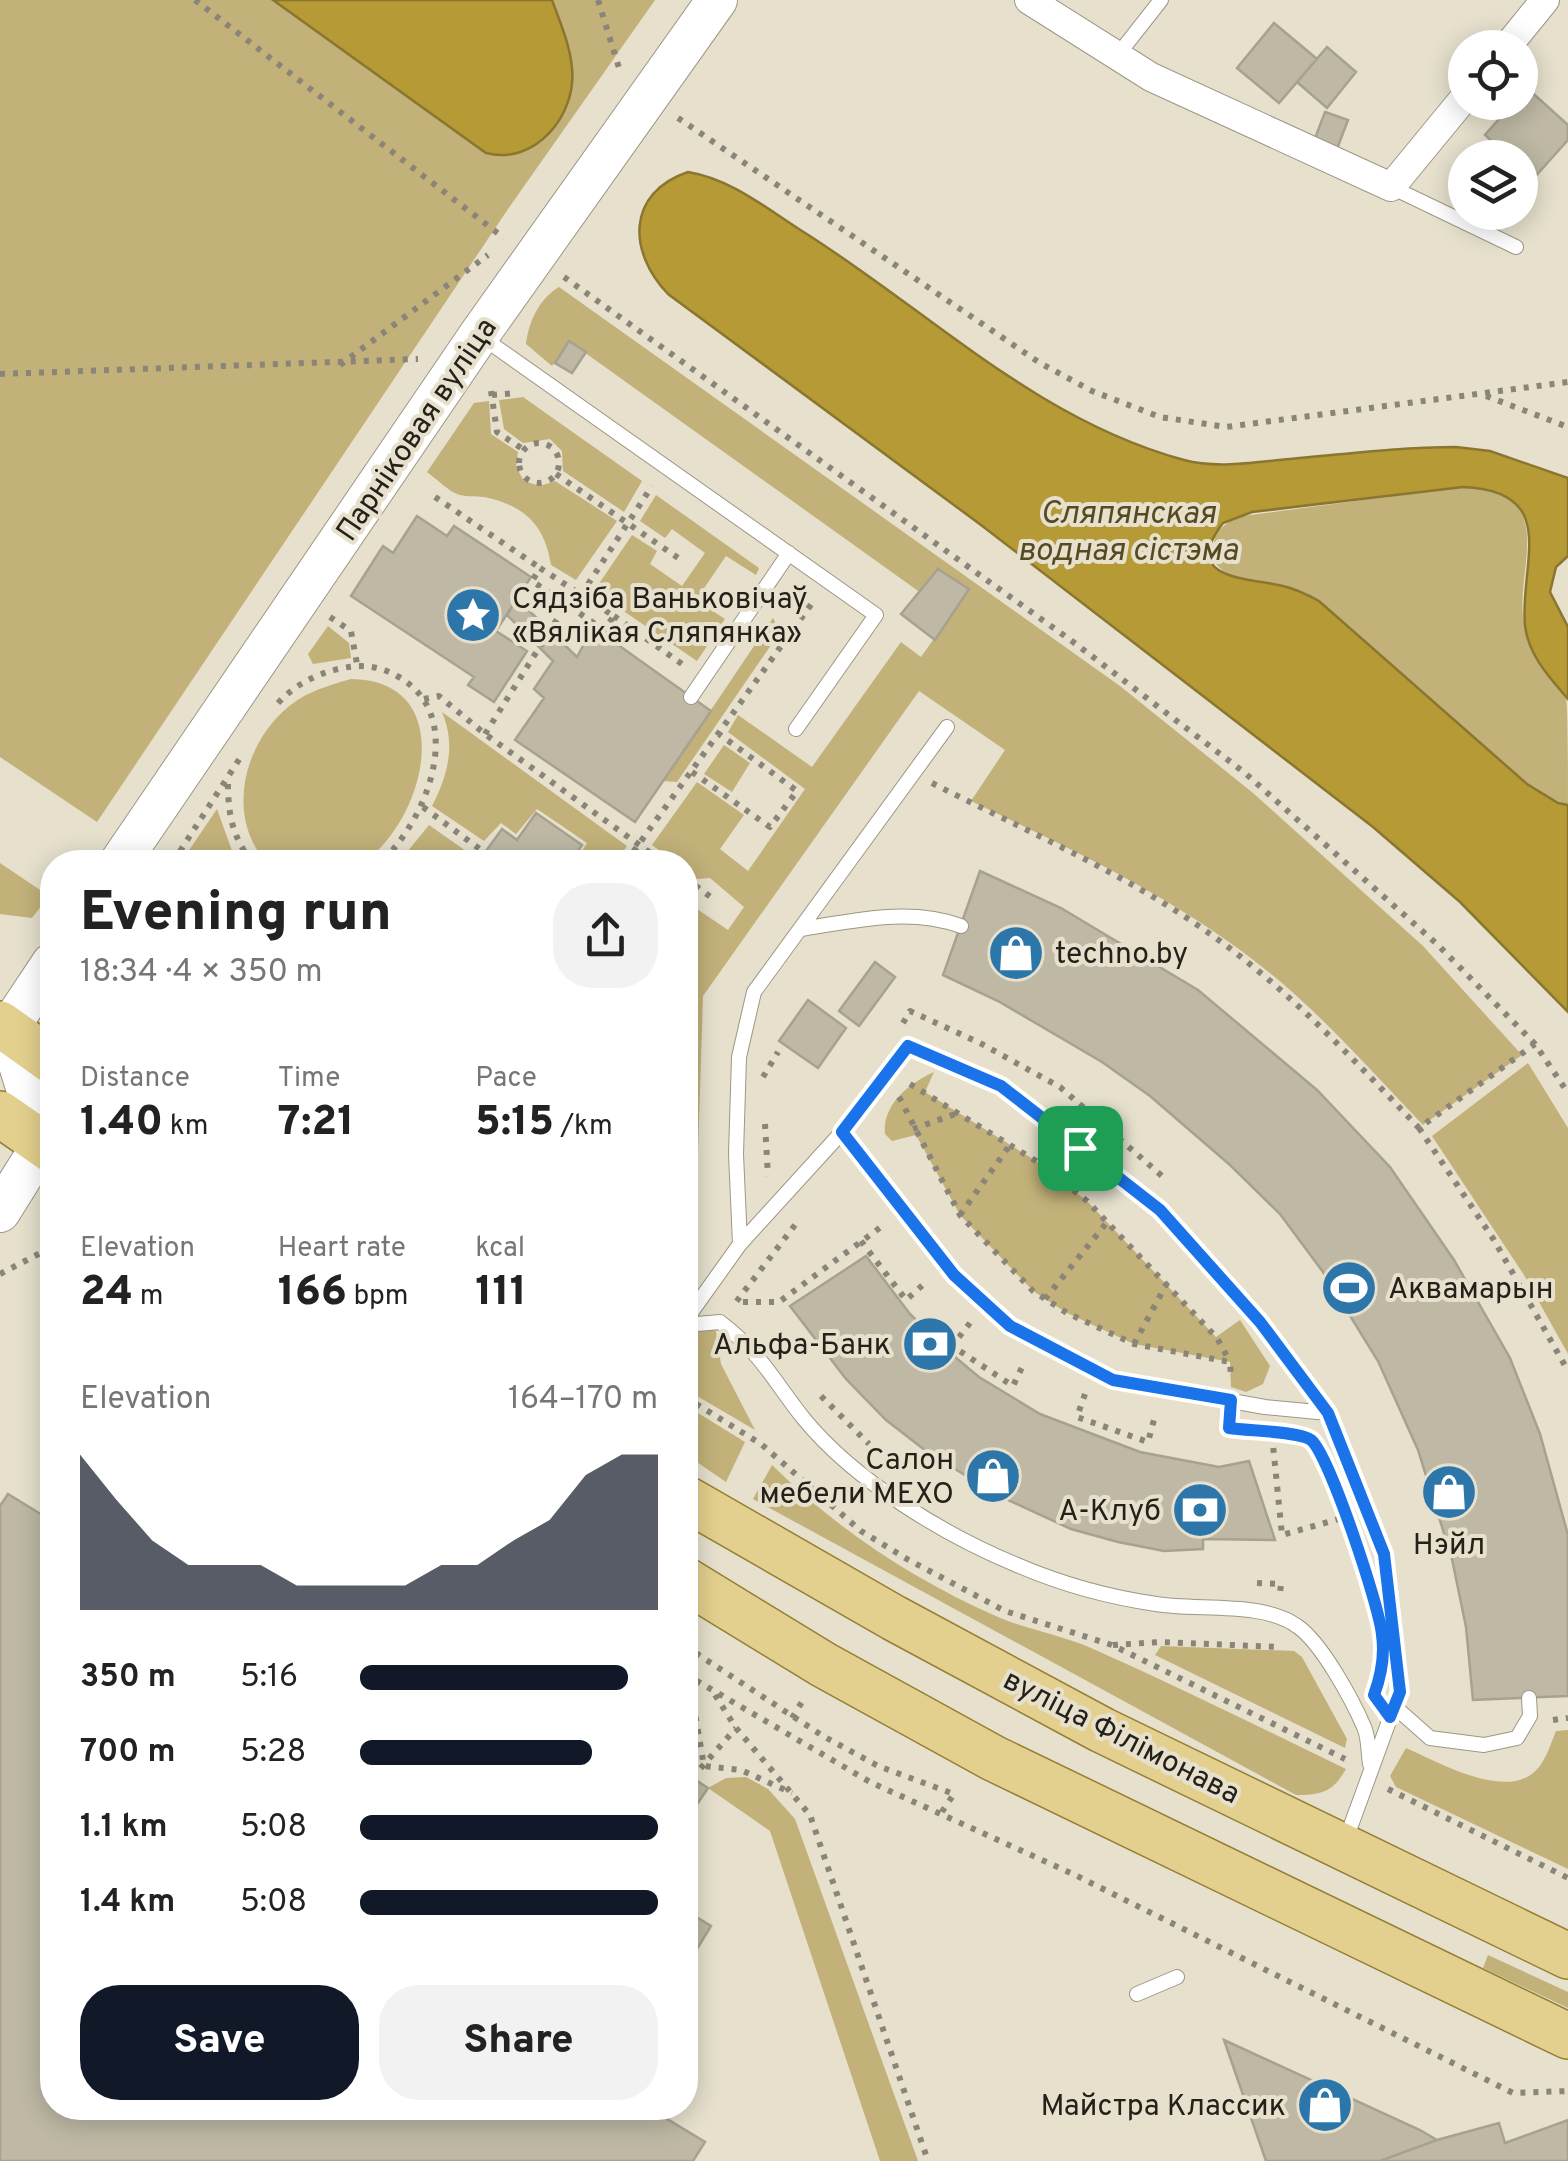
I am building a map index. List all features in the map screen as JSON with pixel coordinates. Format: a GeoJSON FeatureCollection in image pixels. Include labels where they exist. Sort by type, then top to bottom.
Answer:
{"type":"FeatureCollection","features":[{"type":"Feature","properties":{"kind":"main road"},"geometry":{"type":"LineString","coordinates":[[4,1027],[40,1052]]}},
{"type":"Feature","properties":{"kind":"main road"},"geometry":{"type":"LineString","coordinates":[[0,1114],[40,1142]]}},
{"type":"Feature","properties":{"kind":"main road","name":"вуліца Філімонава"},"geometry":{"type":"LineString","coordinates":[[698,1506],[842,1590],[1102,1730],[1568,1956]]}},
{"type":"Feature","properties":{"kind":"main road"},"geometry":{"type":"LineString","coordinates":[[698,1588],[824,1666],[977,1750],[1568,2036]]}},
{"type":"Feature","properties":{"kind":"street","name":"Парніковая вуліца"},"geometry":{"type":"LineString","coordinates":[[128,850],[479,335],[717,0]]}},
{"type":"Feature","properties":{"kind":"street"},"geometry":{"type":"LineString","coordinates":[[1029,0],[1151,78],[1391,187],[1448,118]]}},
{"type":"Feature","properties":{"kind":"street"},"geometry":{"type":"LineString","coordinates":[[1521,30],[1545,0]]}},
{"type":"Feature","properties":{"kind":"street"},"geometry":{"type":"LineString","coordinates":[[40,979],[4,1027],[40,1125]]}},
{"type":"Feature","properties":{"kind":"street"},"geometry":{"type":"LineString","coordinates":[[0,1212],[40,1158]]}},
{"type":"Feature","properties":{"kind":"lane"},"geometry":{"type":"LineString","coordinates":[[1116,56],[1161,0]]}},
{"type":"Feature","properties":{"kind":"lane"},"geometry":{"type":"LineString","coordinates":[[1391,187],[1516,247]]}},
{"type":"Feature","properties":{"kind":"lane"},"geometry":{"type":"LineString","coordinates":[[479,335],[876,615],[796,729]]}},
{"type":"Feature","properties":{"kind":"lane"},"geometry":{"type":"LineString","coordinates":[[691,697],[790,553]]}},
{"type":"Feature","properties":{"kind":"lane"},"geometry":{"type":"LineString","coordinates":[[740,1244],[736,1154],[739,1057],[754,992],[947,727]]}},
{"type":"Feature","properties":{"kind":"lane"},"geometry":{"type":"LineString","coordinates":[[801,929],[906,915],[938,918],[961,926]]}},
{"type":"Feature","properties":{"kind":"lane"},"geometry":{"type":"LineString","coordinates":[[698,1304],[740,1244],[842,1132],[908,1046],[1001,1086],[1160,1210],[1260,1322],[1328,1413],[1384,1554],[1400,1692],[1344,1846]]}},
{"type":"Feature","properties":{"kind":"lane"},"geometry":{"type":"LineString","coordinates":[[842,1132],[954,1275],[1010,1326],[1113,1380],[1328,1413]]}},
{"type":"Feature","properties":{"kind":"lane"},"geometry":{"type":"LineString","coordinates":[[698,1323],[720,1322],[752,1346],[806,1422],[853,1465],[937,1526],[1061,1582],[1110,1596],[1160,1605],[1279,1614],[1302,1628],[1334,1672],[1366,1730],[1370,1775]]}},
{"type":"Feature","properties":{"kind":"lane"},"geometry":{"type":"LineString","coordinates":[[1395,1707],[1430,1738],[1484,1745],[1518,1738],[1530,1716],[1529,1698]]}},
{"type":"Feature","properties":{"kind":"lane"},"geometry":{"type":"LineString","coordinates":[[1137,1994],[1177,1977]]}},
{"type":"Feature","properties":{"kind":"path"},"geometry":{"type":"LineString","coordinates":[[195,0],[507,241],[340,364]]}},
{"type":"Feature","properties":{"kind":"path"},"geometry":{"type":"LineString","coordinates":[[598,0],[643,101],[1040,363],[1092,391],[1160,418],[1226,428],[1568,382]]}},
{"type":"Feature","properties":{"kind":"path"},"geometry":{"type":"LineString","coordinates":[[561,275],[1076,644],[1245,773],[1438,945],[1535,1044],[1568,1093]]}},
{"type":"Feature","properties":{"kind":"path"},"geometry":{"type":"LineString","coordinates":[[0,374],[427,358]]}},
{"type":"Feature","properties":{"kind":"path"},"geometry":{"type":"LineString","coordinates":[[490,382],[498,432],[524,450]]}},
{"type":"Feature","properties":{"kind":"path"},"geometry":{"type":"LineString","coordinates":[[1485,395],[1568,426]]}},
{"type":"Feature","properties":{"kind":"path"},"geometry":{"type":"LineString","coordinates":[[536,443],[554,449],[559,461],[556,474],[538,482],[527,478],[520,462],[524,450],[536,443]]}},
{"type":"Feature","properties":{"kind":"path"},"geometry":{"type":"LineString","coordinates":[[582,595],[664,468]]}},
{"type":"Feature","properties":{"kind":"path"},"geometry":{"type":"LineString","coordinates":[[556,474],[684,562]]}},
{"type":"Feature","properties":{"kind":"path"},"geometry":{"type":"LineString","coordinates":[[436,497],[682,664]]}},
{"type":"Feature","properties":{"kind":"path"},"geometry":{"type":"LineString","coordinates":[[540,568],[532,581],[604,630],[614,616]]}},
{"type":"Feature","properties":{"kind":"path"},"geometry":{"type":"LineString","coordinates":[[636,850],[828,581]]}},
{"type":"Feature","properties":{"kind":"path"},"geometry":{"type":"LineString","coordinates":[[484,734],[566,604]]}},
{"type":"Feature","properties":{"kind":"path"},"geometry":{"type":"LineString","coordinates":[[322,612],[351,631],[357,664]]}},
{"type":"Feature","properties":{"kind":"path"},"geometry":{"type":"LineString","coordinates":[[268,712],[304,681],[357,664],[386,670],[409,682],[424,699],[433,728],[435,761],[422,807],[406,836],[393,850]]}},
{"type":"Feature","properties":{"kind":"path"},"geometry":{"type":"LineString","coordinates":[[424,699],[439,696],[484,734],[647,850]]}},
{"type":"Feature","properties":{"kind":"path"},"geometry":{"type":"LineString","coordinates":[[692,772],[770,828],[797,791],[719,734]]}},
{"type":"Feature","properties":{"kind":"path"},"geometry":{"type":"LineString","coordinates":[[181,850],[245,750]]}},
{"type":"Feature","properties":{"kind":"path"},"geometry":{"type":"LineString","coordinates":[[913,774],[1142,892],[1211,934],[1319,1023],[1419,1128],[1494,1240],[1568,1371]]}},
{"type":"Feature","properties":{"kind":"path"},"geometry":{"type":"LineString","coordinates":[[228,782],[228,813],[242,850]]}},
{"type":"Feature","properties":{"kind":"path"},"geometry":{"type":"LineString","coordinates":[[422,807],[481,850]]}},
{"type":"Feature","properties":{"kind":"path"},"geometry":{"type":"LineString","coordinates":[[698,888],[712,898]]}},
{"type":"Feature","properties":{"kind":"path"},"geometry":{"type":"LineString","coordinates":[[902,1026],[910,1011],[980,1043],[1060,1087],[1164,1177]]}},
{"type":"Feature","properties":{"kind":"path"},"geometry":{"type":"LineString","coordinates":[[1419,1128],[1535,1044]]}},
{"type":"Feature","properties":{"kind":"path"},"geometry":{"type":"LineString","coordinates":[[764,1094],[763,1077],[778,1052]]}},
{"type":"Feature","properties":{"kind":"path"},"geometry":{"type":"LineString","coordinates":[[1230,1362],[1134,1344],[1045,1299],[996,1255],[960,1215],[898,1098],[909,1083],[1036,1161],[1108,1221],[1217,1338],[1230,1362],[1229,1428],[1284,1434]]}},
{"type":"Feature","properties":{"kind":"path"},"geometry":{"type":"LineString","coordinates":[[764,1112],[768,1181],[777,1180]]}},
{"type":"Feature","properties":{"kind":"path"},"geometry":{"type":"LineString","coordinates":[[913,1129],[958,1113]]}},
{"type":"Feature","properties":{"kind":"path"},"geometry":{"type":"LineString","coordinates":[[960,1215],[1010,1145]]}},
{"type":"Feature","properties":{"kind":"path"},"geometry":{"type":"LineString","coordinates":[[876,1211],[894,1237]]}},
{"type":"Feature","properties":{"kind":"path"},"geometry":{"type":"LineString","coordinates":[[802,1216],[736,1302],[779,1302],[885,1224]]}},
{"type":"Feature","properties":{"kind":"path"},"geometry":{"type":"LineString","coordinates":[[1045,1299],[1108,1221]]}},
{"type":"Feature","properties":{"kind":"path"},"geometry":{"type":"LineString","coordinates":[[861,1241],[906,1300],[924,1279],[936,1292]]}},
{"type":"Feature","properties":{"kind":"path"},"geometry":{"type":"LineString","coordinates":[[0,1274],[40,1253]]}},
{"type":"Feature","properties":{"kind":"path"},"geometry":{"type":"LineString","coordinates":[[1134,1344],[1167,1283]]}},
{"type":"Feature","properties":{"kind":"path"},"geometry":{"type":"LineString","coordinates":[[958,1313],[982,1333]]}},
{"type":"Feature","properties":{"kind":"path"},"geometry":{"type":"LineString","coordinates":[[970,1323],[952,1346],[1013,1386],[1021,1361],[1041,1373]]}},
{"type":"Feature","properties":{"kind":"path"},"geometry":{"type":"LineString","coordinates":[[1072,1388],[1097,1399]]}},
{"type":"Feature","properties":{"kind":"path"},"geometry":{"type":"LineString","coordinates":[[816,1390],[878,1454]]}},
{"type":"Feature","properties":{"kind":"path"},"geometry":{"type":"LineString","coordinates":[[1085,1394],[1077,1417],[1148,1442],[1152,1415],[1174,1419]]}},
{"type":"Feature","properties":{"kind":"path"},"geometry":{"type":"LineString","coordinates":[[698,1405],[761,1444],[833,1509],[892,1550],[1005,1611],[1112,1645],[1348,1761],[1397,1796],[1568,1878]]}},
{"type":"Feature","properties":{"kind":"path"},"geometry":{"type":"LineString","coordinates":[[1272,1435],[1282,1535],[1347,1517]]}},
{"type":"Feature","properties":{"kind":"path"},"geometry":{"type":"LineString","coordinates":[[1340,1502],[1352,1534]]}},
{"type":"Feature","properties":{"kind":"path"},"geometry":{"type":"LineString","coordinates":[[1243,1582],[1281,1584],[1279,1614]]}},
{"type":"Feature","properties":{"kind":"path"},"geometry":{"type":"LineString","coordinates":[[1112,1645],[1160,1642],[1298,1648]]}},
{"type":"Feature","properties":{"kind":"path"},"geometry":{"type":"LineString","coordinates":[[698,1655],[836,1744],[878,1766],[954,1794],[941,1813]]}},
{"type":"Feature","properties":{"kind":"path"},"geometry":{"type":"LineString","coordinates":[[698,1682],[870,1782],[941,1813],[1513,2094],[1568,2091]]}},
{"type":"Feature","properties":{"kind":"path"},"geometry":{"type":"LineString","coordinates":[[712,1691],[736,1728],[810,1815],[928,2161]]}},
{"type":"Feature","properties":{"kind":"path"},"geometry":{"type":"LineString","coordinates":[[698,1772],[736,1728]]}},
{"type":"Feature","properties":{"kind":"path"},"geometry":{"type":"LineString","coordinates":[[698,1734],[704,1766]]}},
{"type":"Feature","properties":{"kind":"path"},"geometry":{"type":"LineString","coordinates":[[1348,1761],[1352,1751]]}},
{"type":"Feature","properties":{"kind":"path"},"geometry":{"type":"LineString","coordinates":[[704,1766],[741,1770],[794,1794]]}},
{"type":"Feature","properties":{"kind":"shaded area"},"geometry":{"type":"Polygon","coordinates":[[[0,0],[655,0],[508,209],[97,822],[0,757],[0,0]]]}},
{"type":"Feature","properties":{"kind":"shaded area"},"geometry":{"type":"Polygon","coordinates":[[[559,287],[1120,686],[1253,793],[1423,946],[1522,1055],[1423,1125],[1319,1017],[1282,983],[1210,929],[1133,882],[971,801],[1005,750],[919,691],[703,996],[698,1153],[698,910],[728,930],[744,907],[710,878],[698,879],[698,850],[659,850],[652,845],[697,782],[744,815],[720,849],[748,871],[805,789],[728,732],[738,715],[812,767],[901,642],[921,657],[969,589],[938,569],[921,593],[570,342],[552,366],[526,344],[536,311],[559,287]]]}},
{"type":"Feature","properties":{"kind":"shaded area"},"geometry":{"type":"Polygon","coordinates":[[[523,397],[642,481],[624,512],[563,471],[562,451],[550,439],[523,443],[504,429],[499,400],[523,397]]]}},
{"type":"Feature","properties":{"kind":"shaded area"},"geometry":{"type":"Polygon","coordinates":[[[489,401],[491,434],[518,452],[516,467],[524,481],[540,486],[555,481],[617,521],[576,580],[551,565],[538,528],[521,511],[484,497],[456,493],[427,472],[474,403],[489,401]]]}},
{"type":"Feature","properties":{"kind":"shaded area"},"geometry":{"type":"Polygon","coordinates":[[[1463,487],[1495,492],[1515,504],[1524,521],[1527,541],[1522,609],[1534,649],[1566,697],[1568,805],[1527,784],[1319,601],[1286,586],[1231,579],[1213,561],[1215,533],[1235,517],[1463,487]]]}},
{"type":"Feature","properties":{"kind":"shaded area"},"geometry":{"type":"Polygon","coordinates":[[[656,495],[759,568],[756,575],[726,556],[696,600],[725,619],[697,661],[594,591],[632,535],[657,551],[650,564],[682,586],[705,553],[672,529],[665,538],[640,521],[656,495]]]}},
{"type":"Feature","properties":{"kind":"shaded area"},"geometry":{"type":"Polygon","coordinates":[[[773,618],[780,632],[677,782],[663,781],[773,618]]]}},
{"type":"Feature","properties":{"kind":"shaded area"},"geometry":{"type":"Polygon","coordinates":[[[328,626],[349,643],[351,658],[313,664],[308,654],[328,626]]]}},
{"type":"Feature","properties":{"kind":"shaded area"},"geometry":{"type":"Polygon","coordinates":[[[351,679],[385,685],[407,702],[419,726],[422,754],[416,785],[404,815],[377,850],[258,850],[245,819],[244,795],[247,771],[256,748],[286,709],[328,686],[351,679]]]}},
{"type":"Feature","properties":{"kind":"shaded area"},"geometry":{"type":"Polygon","coordinates":[[[442,712],[627,846],[624,850],[583,850],[587,843],[537,809],[516,834],[501,823],[484,841],[432,806],[448,760],[442,712]]]}},
{"type":"Feature","properties":{"kind":"shaded area"},"geometry":{"type":"Polygon","coordinates":[[[724,745],[750,763],[732,792],[704,774],[724,745]]]}},
{"type":"Feature","properties":{"kind":"shaded area"},"geometry":{"type":"Polygon","coordinates":[[[217,809],[232,850],[189,850],[217,809]]]}},
{"type":"Feature","properties":{"kind":"shaded area"},"geometry":{"type":"Polygon","coordinates":[[[429,825],[465,850],[409,850],[429,825]]]}},
{"type":"Feature","properties":{"kind":"shaded area"},"geometry":{"type":"Polygon","coordinates":[[[0,863],[40,890],[40,908],[32,918],[0,914],[0,863]]]}},
{"type":"Feature","properties":{"kind":"shaded area"},"geometry":{"type":"Polygon","coordinates":[[[1528,1063],[1568,1128],[1568,1354],[1524,1275],[1432,1136],[1528,1063]]]}},
{"type":"Feature","properties":{"kind":"shaded area"},"geometry":{"type":"Polygon","coordinates":[[[934,1072],[925,1092],[1036,1161],[1087,1201],[1216,1337],[1240,1320],[1270,1366],[1263,1384],[1246,1392],[1231,1387],[1230,1362],[1134,1344],[1067,1313],[1033,1291],[960,1215],[916,1135],[892,1141],[885,1134],[888,1113],[899,1096],[934,1072]]]}},
{"type":"Feature","properties":{"kind":"shaded area"},"geometry":{"type":"Polygon","coordinates":[[[715,1326],[721,1364],[755,1430],[698,1397],[699,1330],[715,1326]]]}},
{"type":"Feature","properties":{"kind":"shaded area"},"geometry":{"type":"Polygon","coordinates":[[[698,1413],[745,1442],[726,1482],[698,1463],[698,1413]]]}},
{"type":"Feature","properties":{"kind":"shaded area"},"geometry":{"type":"Polygon","coordinates":[[[772,1465],[823,1511],[878,1552],[966,1602],[1009,1622],[1091,1648],[1346,1769],[1326,1791],[1296,1795],[753,1499],[772,1465]]]}},
{"type":"Feature","properties":{"kind":"shaded area"},"geometry":{"type":"Polygon","coordinates":[[[1161,1646],[1294,1651],[1302,1657],[1347,1739],[1345,1748],[1155,1655],[1161,1646]]]}},
{"type":"Feature","properties":{"kind":"shaded area"},"geometry":{"type":"Polygon","coordinates":[[[1568,1730],[1568,1869],[1396,1787],[1390,1776],[1406,1748],[1474,1777],[1511,1782],[1539,1767],[1556,1731],[1568,1730]]]}},
{"type":"Feature","properties":{"kind":"shaded area"},"geometry":{"type":"Polygon","coordinates":[[[746,1777],[768,1789],[795,1819],[918,2161],[880,2161],[770,1831],[708,1788],[726,1778],[746,1777]]]}},
{"type":"Feature","properties":{"kind":"shaded area"},"geometry":{"type":"Polygon","coordinates":[[[1488,1955],[1568,1992],[1568,2008],[1483,1968],[1488,1955]]]}},
{"type":"Feature","properties":{"kind":"water"},"geometry":{"type":"Polygon","coordinates":[[[273,0],[552,0],[571,59],[572,86],[567,103],[560,119],[536,144],[504,155],[486,153],[273,0]]]}},
{"type":"Feature","properties":{"kind":"water","name":"Сляпянская водная сістэма"},"geometry":{"type":"Polygon","coordinates":[[[688,172],[719,181],[748,196],[1031,391],[1130,442],[1184,460],[1223,464],[1456,447],[1490,451],[1568,478],[1568,556],[1556,567],[1550,592],[1568,627],[1568,699],[1541,665],[1527,636],[1529,535],[1525,517],[1514,502],[1494,492],[1463,487],[1252,512],[1223,523],[1211,542],[1209,556],[1224,573],[1288,587],[1319,601],[1527,784],[1568,805],[1568,1012],[1460,902],[1373,827],[981,525],[668,294],[646,260],[640,225],[653,194],[688,172]]]}},
{"type":"Feature","properties":{"kind":"building"},"geometry":{"type":"Polygon","coordinates":[[[1274,23],[1317,59],[1279,103],[1237,68],[1274,23]]]}},
{"type":"Feature","properties":{"kind":"building"},"geometry":{"type":"Polygon","coordinates":[[[1327,47],[1356,72],[1327,108],[1297,82],[1327,47]]]}},
{"type":"Feature","properties":{"kind":"building"},"geometry":{"type":"Polygon","coordinates":[[[1538,98],[1568,125],[1568,140],[1538,173],[1538,140],[1490,140],[1485,135],[1498,120],[1538,120],[1538,98]]]}},
{"type":"Feature","properties":{"kind":"building"},"geometry":{"type":"Polygon","coordinates":[[[1325,112],[1348,120],[1337,149],[1314,141],[1325,112]]]}},
{"type":"Feature","properties":{"kind":"building"},"geometry":{"type":"Polygon","coordinates":[[[569,341],[586,352],[572,373],[555,363],[569,341]]]}},
{"type":"Feature","properties":{"kind":"building"},"geometry":{"type":"Polygon","coordinates":[[[417,516],[447,536],[454,526],[531,577],[496,631],[527,651],[494,702],[468,685],[474,677],[351,596],[383,546],[393,553],[417,516]]]}},
{"type":"Feature","properties":{"kind":"building"},"geometry":{"type":"Polygon","coordinates":[[[938,569],[969,589],[935,640],[901,614],[938,569]]]}},
{"type":"Feature","properties":{"kind":"building"},"geometry":{"type":"Polygon","coordinates":[[[517,599],[577,657],[593,627],[711,711],[635,822],[515,740],[544,698],[534,689],[553,661],[507,615],[517,599]]]}},
{"type":"Feature","properties":{"kind":"building"},"geometry":{"type":"Polygon","coordinates":[[[536,813],[582,845],[578,850],[487,850],[502,829],[517,840],[536,813]]]}},
{"type":"Feature","properties":{"kind":"building"},"geometry":{"type":"Polygon","coordinates":[[[980,871],[1061,908],[1198,990],[1317,1090],[1390,1167],[1454,1260],[1510,1358],[1540,1434],[1568,1535],[1568,1696],[1473,1700],[1466,1627],[1452,1559],[1418,1450],[1378,1361],[1323,1272],[1280,1214],[1150,1096],[1102,1062],[998,1001],[943,975],[980,871]]]}},
{"type":"Feature","properties":{"kind":"building"},"geometry":{"type":"Polygon","coordinates":[[[875,962],[895,977],[859,1026],[839,1011],[875,962]]]}},
{"type":"Feature","properties":{"kind":"building"},"geometry":{"type":"Polygon","coordinates":[[[808,1000],[846,1028],[818,1068],[779,1041],[808,1000]]]}},
{"type":"Feature","properties":{"kind":"building"},"geometry":{"type":"Polygon","coordinates":[[[866,1256],[910,1314],[943,1347],[979,1377],[1040,1414],[1140,1452],[1219,1467],[1249,1461],[1275,1540],[1203,1539],[1203,1549],[1164,1551],[1118,1542],[1071,1529],[997,1495],[926,1451],[886,1420],[846,1379],[790,1306],[866,1256]]]}},
{"type":"Feature","properties":{"kind":"building"},"geometry":{"type":"Polygon","coordinates":[[[8,1494],[40,1514],[40,2120],[669,2120],[705,2142],[693,2161],[0,2161],[0,1506],[8,1494]]]}},
{"type":"Feature","properties":{"kind":"building"},"geometry":{"type":"Polygon","coordinates":[[[698,1781],[708,1788],[698,1803],[698,1781]]]}},
{"type":"Feature","properties":{"kind":"building"},"geometry":{"type":"Polygon","coordinates":[[[698,1918],[711,1926],[698,1948],[698,1918]]]}},
{"type":"Feature","properties":{"kind":"building"},"geometry":{"type":"Polygon","coordinates":[[[1224,2040],[1437,2140],[1380,2161],[1266,2161],[1224,2040]]]}},
{"type":"Feature","properties":{"kind":"building"},"geometry":{"type":"Polygon","coordinates":[[[1568,2120],[1568,2161],[1380,2161],[1499,2123],[1505,2143],[1568,2120]]]}},
{"type":"Feature","properties":{"kind":"place","name":"Сядзіба Ваньковічаў «Вялікая Сляпянка»"},"geometry":{"type":"Point","coordinates":[473,615]}},
{"type":"Feature","properties":{"kind":"place","name":"techno.by"},"geometry":{"type":"Point","coordinates":[1016,953]}},
{"type":"Feature","properties":{"kind":"place","name":"Аквамарын"},"geometry":{"type":"Point","coordinates":[1349,1288]}},
{"type":"Feature","properties":{"kind":"place","name":"Альфа-Банк"},"geometry":{"type":"Point","coordinates":[930,1344]}},
{"type":"Feature","properties":{"kind":"place","name":"Салон мебели MEXO"},"geometry":{"type":"Point","coordinates":[993,1476]}},
{"type":"Feature","properties":{"kind":"place","name":"Нэйл"},"geometry":{"type":"Point","coordinates":[1449,1492]}},
{"type":"Feature","properties":{"kind":"place","name":"А-Клуб"},"geometry":{"type":"Point","coordinates":[1200,1510]}},
{"type":"Feature","properties":{"kind":"place","name":"Майстра Классик"},"geometry":{"type":"Point","coordinates":[1325,2105]}},
{"type":"Feature","properties":{"kind":"route"},"geometry":{"type":"LineString","coordinates":[[908,1046],[1001,1086],[1080,1148],[1160,1210],[1260,1322],[1328,1413],[1384,1554],[1400,1692],[1390,1717],[1374,1695],[1381,1675],[1382,1633],[1347,1517],[1314,1442],[1297,1432],[1272,1435],[1229,1428],[1231,1400],[1113,1380],[1010,1326],[954,1275],[842,1132],[908,1046]]}}]}
